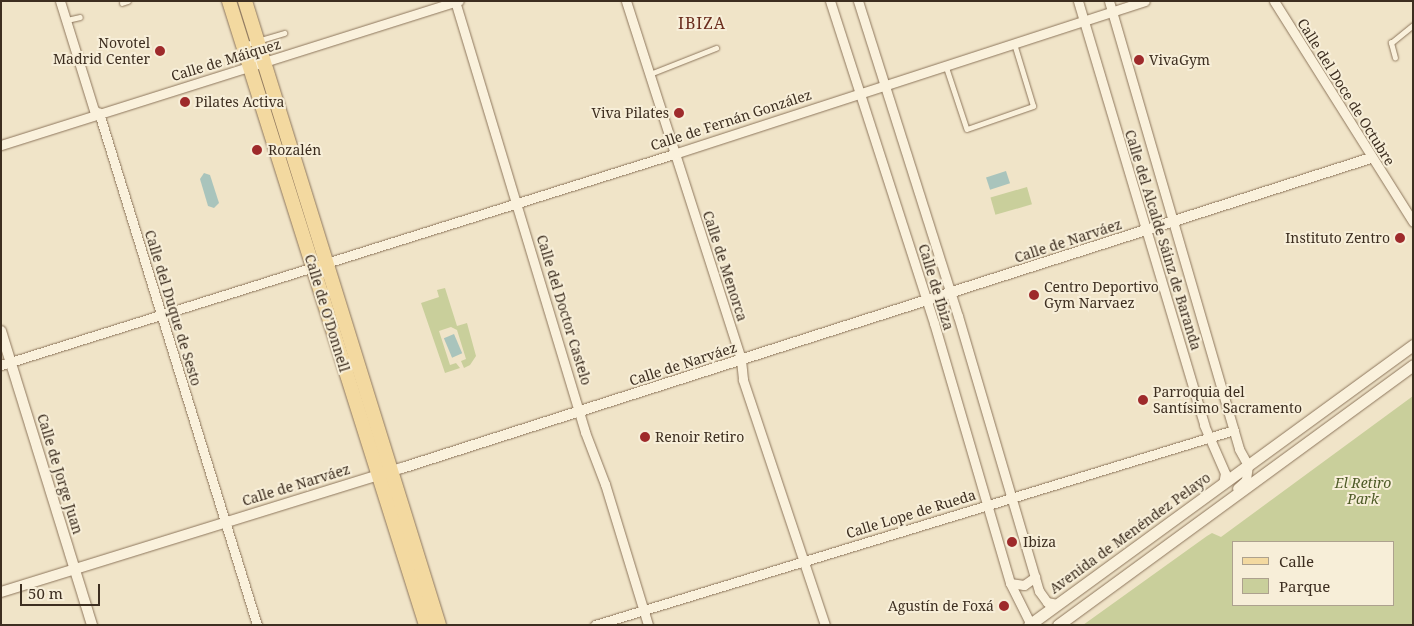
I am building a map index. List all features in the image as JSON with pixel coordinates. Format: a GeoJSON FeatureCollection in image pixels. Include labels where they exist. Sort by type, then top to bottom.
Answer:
{"type":"FeatureCollection","features":[{"type":"Feature","properties":{"kind":"main road","name":"Calle de O'Donnell"},"geometry":{"type":"LineString","coordinates":[[229,1],[249,67],[319,265],[385,473],[439,625]]}},
{"type":"Feature","properties":{"kind":"main road","name":"Calle de O'Donnell"},"geometry":{"type":"LineString","coordinates":[[245,1],[264,62],[319,265]]}},
{"type":"Feature","properties":{"kind":"main road","name":"Avenida de Menéndez Pelayo"},"geometry":{"type":"LineString","coordinates":[[1030,624],[1413,345]]}},
{"type":"Feature","properties":{"kind":"main road","name":"Avenida de Menéndez Pelayo"},"geometry":{"type":"LineString","coordinates":[[1058,625],[1413,365]]}},
{"type":"Feature","properties":{"kind":"main road","name":"Calle de O'Donnell"},"geometry":{"type":"LineString","coordinates":[[385,473],[426,625]]}},
{"type":"Feature","properties":{"kind":"street","name":"Calle del Duque de Sesto"},"geometry":{"type":"LineString","coordinates":[[60,1],[94,110],[99,113],[257,625]]}},
{"type":"Feature","properties":{"kind":"street","name":"Calle de Menorca"},"geometry":{"type":"LineString","coordinates":[[626,1],[741,360],[743,380],[825,625]]}},
{"type":"Feature","properties":{"kind":"street","name":"Calle de Ibiza"},"geometry":{"type":"LineString","coordinates":[[830,1],[926,300],[1010,583],[1030,624]]}},
{"type":"Feature","properties":{"kind":"street","name":"Calle de Ibiza"},"geometry":{"type":"LineString","coordinates":[[858,1],[951,293],[1035,577],[1044,600],[1057,604]]}},
{"type":"Feature","properties":{"kind":"street","name":"Calle del Alcalde Sáinz de Baranda"},"geometry":{"type":"LineString","coordinates":[[1078,1],[1209,440],[1225,473],[1223,484]]}},
{"type":"Feature","properties":{"kind":"street","name":"Calle del Alcalde Sáinz de Baranda"},"geometry":{"type":"LineString","coordinates":[[1108,1],[1234,430],[1248,465]]}},
{"type":"Feature","properties":{"kind":"street","name":"Calle de Fernán González"},"geometry":{"type":"LineString","coordinates":[[6,363],[161,316],[517,201],[674,154],[1145,1]]}},
{"type":"Feature","properties":{"kind":"street","name":"Calle del Doce de Octubre"},"geometry":{"type":"LineString","coordinates":[[1274,1],[1413,222]]}},
{"type":"Feature","properties":{"kind":"street","name":"Calle de Máiquez"},"geometry":{"type":"LineString","coordinates":[[1,145],[456,2]]}},
{"type":"Feature","properties":{"kind":"street","name":"Calle del Doctor Castelo"},"geometry":{"type":"LineString","coordinates":[[456,2],[579,411],[648,625]]}},
{"type":"Feature","properties":{"kind":"street","name":"Calle de Narváez"},"geometry":{"type":"LineString","coordinates":[[1,592],[385,473],[1371,158]]}},
{"type":"Feature","properties":{"kind":"street","name":"Calle de Jorge Juan"},"geometry":{"type":"LineString","coordinates":[[1,331],[6,363],[92,625]]}},
{"type":"Feature","properties":{"kind":"street","name":"Calle Lope de Rueda"},"geometry":{"type":"LineString","coordinates":[[595,625],[986,505],[1209,440],[1234,430]]}},
{"type":"Feature","properties":{"kind":"street","name":"Avenida de Menéndez Pelayo"},"geometry":{"type":"LineString","coordinates":[[1196,525],[1205,511],[1244,483],[1248,465]]}},
{"type":"Feature","properties":{"kind":"street"},"geometry":{"type":"LineString","coordinates":[[1010,583],[1024,585],[1035,577]]}},
{"type":"Feature","properties":{"kind":"lane"},"geometry":{"type":"LineString","coordinates":[[65,20],[80,17]]}},
{"type":"Feature","properties":{"kind":"lane"},"geometry":{"type":"LineString","coordinates":[[1395,58],[1391,43],[1413,25]]}},
{"type":"Feature","properties":{"kind":"lane"},"geometry":{"type":"LineString","coordinates":[[243,46],[284,33]]}},
{"type":"Feature","properties":{"kind":"lane"},"geometry":{"type":"LineString","coordinates":[[946,65],[967,128],[1033,106],[1014,42]]}},
{"type":"Feature","properties":{"kind":"lane"},"geometry":{"type":"LineString","coordinates":[[649,75],[716,48]]}},
{"type":"Feature","properties":{"kind":"green space"},"geometry":{"type":"Polygon","coordinates":[[[1027,187],[1032,204],[995,215],[990,197],[1027,187]]]}},
{"type":"Feature","properties":{"kind":"green space"},"geometry":{"type":"Polygon","coordinates":[[[445,288],[457,326],[467,323],[476,356],[470,365],[464,368],[461,361],[466,359],[457,330],[451,327],[439,331],[450,365],[456,363],[460,368],[445,373],[421,303],[439,297],[437,290],[445,288]]]}},
{"type":"Feature","properties":{"kind":"green space","name":"El Retiro Park"},"geometry":{"type":"Polygon","coordinates":[[[1413,396],[1413,625],[1083,625],[1212,533],[1221,537],[1413,396]]]}},
{"type":"Feature","properties":{"kind":"water"},"geometry":{"type":"Polygon","coordinates":[[[1006,171],[1010,183],[990,190],[986,177],[1006,171]]]}},
{"type":"Feature","properties":{"kind":"water"},"geometry":{"type":"Polygon","coordinates":[[[204,173],[210,175],[219,203],[214,208],[208,206],[200,179],[204,173]]]}},
{"type":"Feature","properties":{"kind":"water"},"geometry":{"type":"Polygon","coordinates":[[[454,334],[462,353],[452,358],[444,338],[454,334]]]}},
{"type":"Feature","properties":{"kind":"place","name":"Novotel Madrid Center"},"geometry":{"type":"Point","coordinates":[160,51]}},
{"type":"Feature","properties":{"kind":"place","name":"VivaGym"},"geometry":{"type":"Point","coordinates":[1139,60]}},
{"type":"Feature","properties":{"kind":"place","name":"Pilates Activa"},"geometry":{"type":"Point","coordinates":[185,102]}},
{"type":"Feature","properties":{"kind":"place","name":"Viva Pilates"},"geometry":{"type":"Point","coordinates":[679,113]}},
{"type":"Feature","properties":{"kind":"place","name":"Rozalén"},"geometry":{"type":"Point","coordinates":[257,150]}},
{"type":"Feature","properties":{"kind":"place","name":"Instituto Zentro"},"geometry":{"type":"Point","coordinates":[1400,238]}},
{"type":"Feature","properties":{"kind":"place","name":"Centro Deportivo Gym Narvaez"},"geometry":{"type":"Point","coordinates":[1034,295]}},
{"type":"Feature","properties":{"kind":"place","name":"Parroquia del Santísimo Sacramento"},"geometry":{"type":"Point","coordinates":[1143,400]}},
{"type":"Feature","properties":{"kind":"place","name":"Renoir Retiro"},"geometry":{"type":"Point","coordinates":[645,437]}},
{"type":"Feature","properties":{"kind":"place","name":"Ibiza"},"geometry":{"type":"Point","coordinates":[1012,542]}},
{"type":"Feature","properties":{"kind":"place","name":"Agustín de Foxá"},"geometry":{"type":"Point","coordinates":[1004,606]}},
{"type":"Feature","properties":{"kind":"district","name":"IBIZA"},"geometry":{"type":"Point","coordinates":[702,23]}}]}
